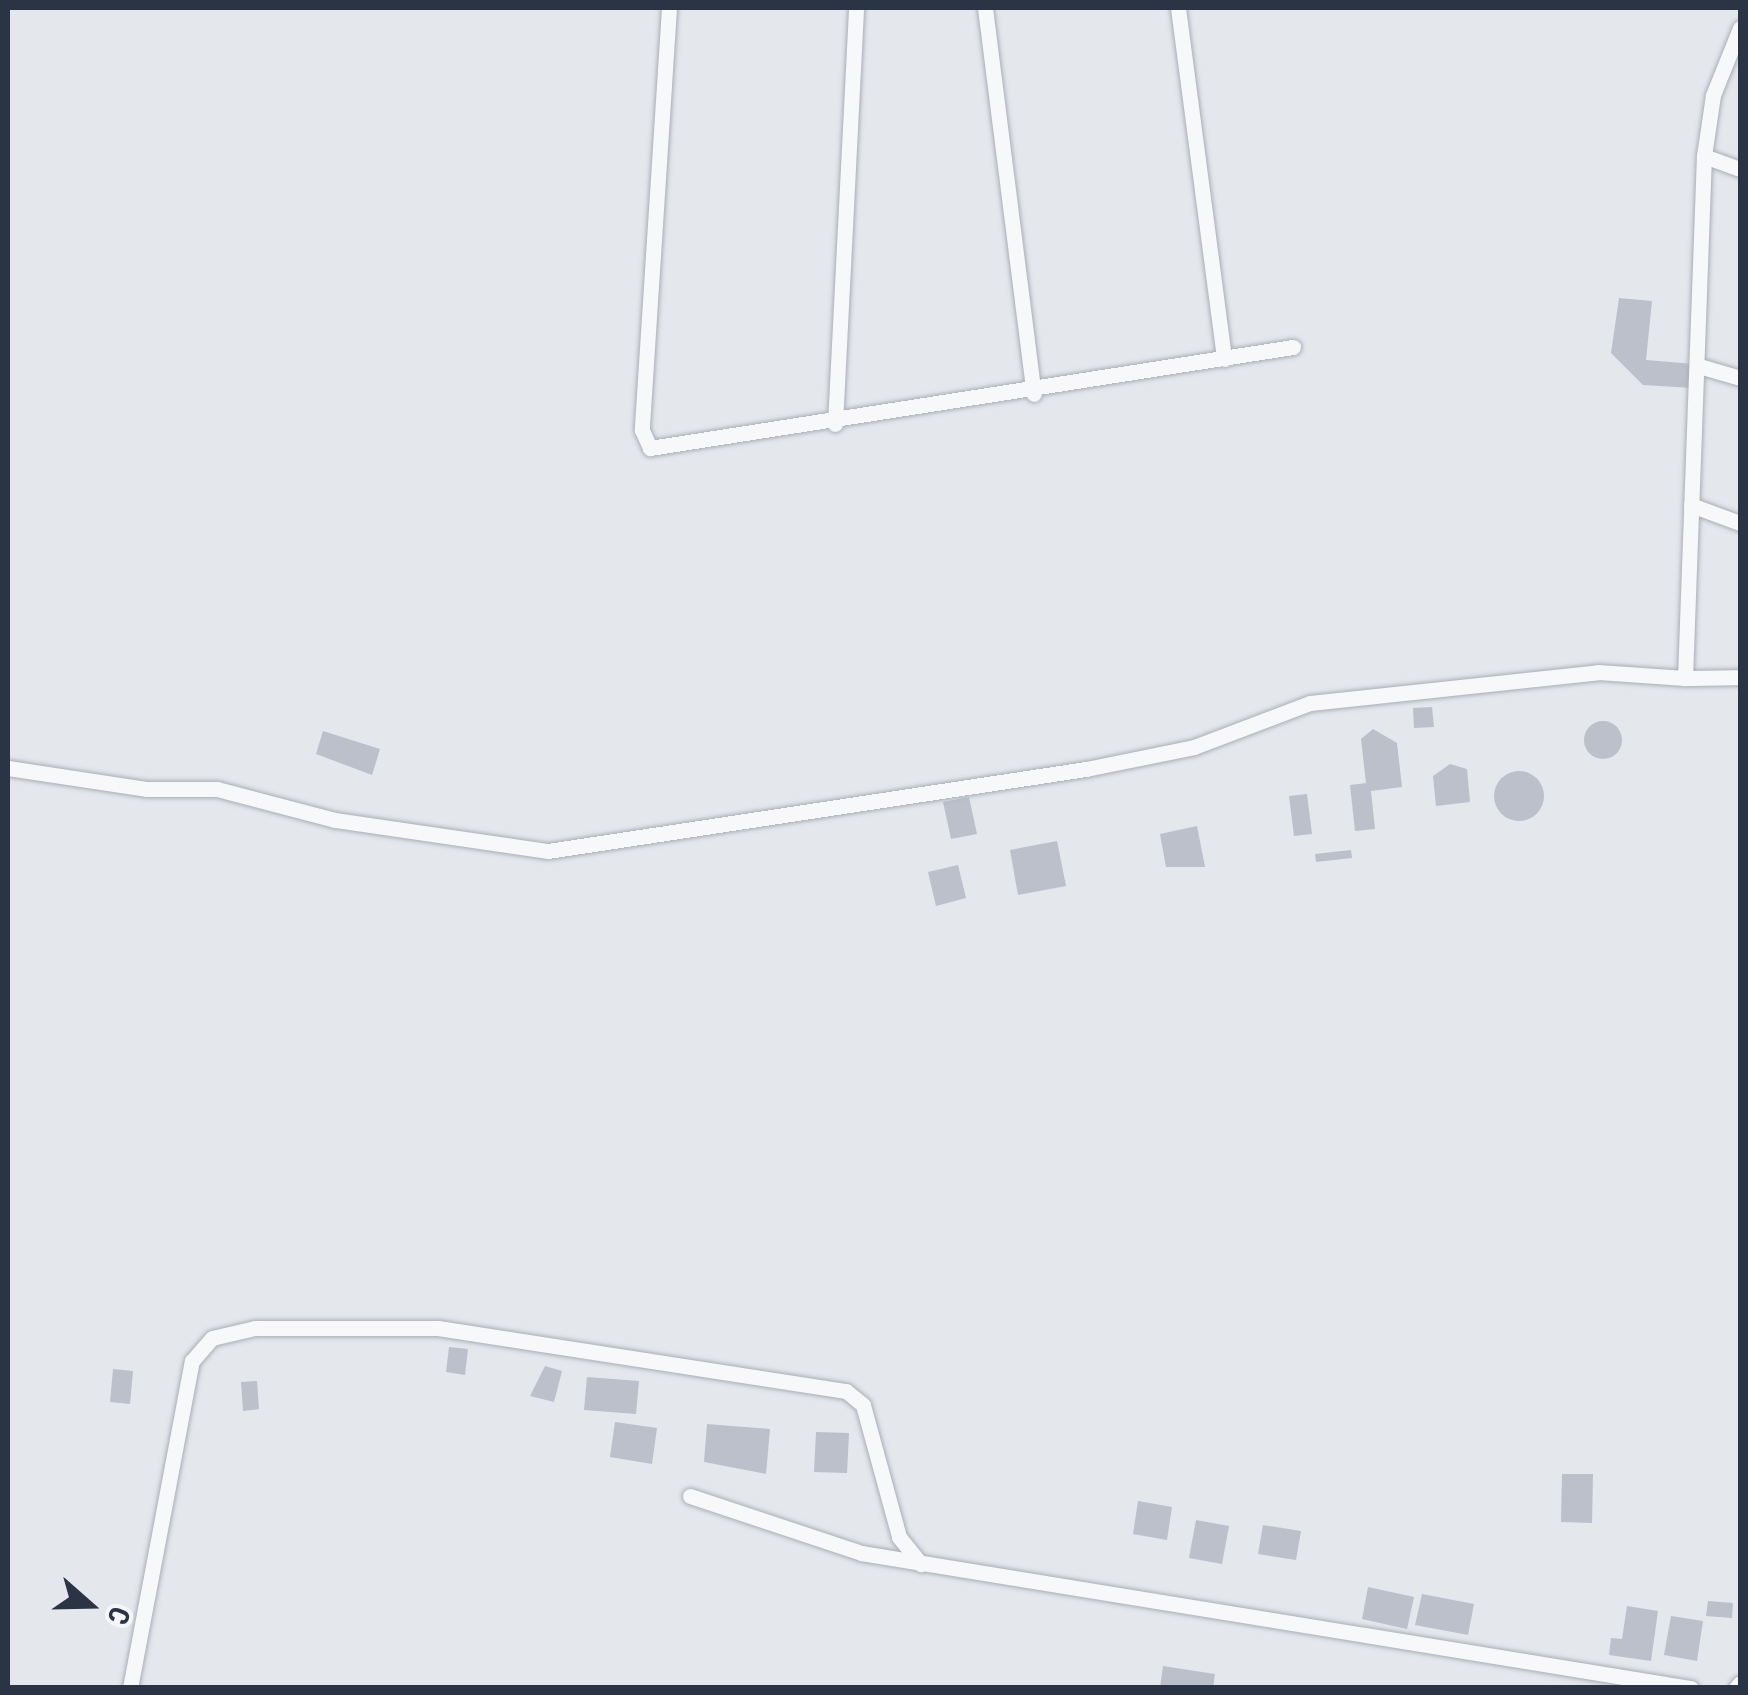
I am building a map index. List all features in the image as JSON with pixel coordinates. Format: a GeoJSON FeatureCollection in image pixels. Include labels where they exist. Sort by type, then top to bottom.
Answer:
{"type":"FeatureCollection","features":[{"type":"Feature","properties":{"kind":"street"},"geometry":{"type":"LineString","coordinates":[[669,8],[642,430],[662,450],[1034,394],[1294,346]]}},
{"type":"Feature","properties":{"kind":"street"},"geometry":{"type":"LineString","coordinates":[[836,424],[856,8]]}},
{"type":"Feature","properties":{"kind":"street"},"geometry":{"type":"LineString","coordinates":[[985,8],[1034,394]]}},
{"type":"Feature","properties":{"kind":"street"},"geometry":{"type":"LineString","coordinates":[[1178,8],[1224,359]]}},
{"type":"Feature","properties":{"kind":"street"},"geometry":{"type":"LineString","coordinates":[[1684,678],[1699,366],[1704,156],[1713,96],[1740,28]]}},
{"type":"Feature","properties":{"kind":"street"},"geometry":{"type":"LineString","coordinates":[[1704,156],[1740,168]]}},
{"type":"Feature","properties":{"kind":"street"},"geometry":{"type":"LineString","coordinates":[[1699,366],[1740,378]]}},
{"type":"Feature","properties":{"kind":"street"},"geometry":{"type":"LineString","coordinates":[[1691,506],[1740,523]]}},
{"type":"Feature","properties":{"kind":"street"},"geometry":{"type":"LineString","coordinates":[[8,768],[148,789],[218,789],[335,820],[548,851],[1086,770],[1212,742],[1310,702],[1598,672],[1740,677]]}},
{"type":"Feature","properties":{"kind":"street"},"geometry":{"type":"LineString","coordinates":[[130,1688],[192,1361],[200,1344],[255,1328],[438,1328],[846,1391],[863,1405],[899,1538],[921,1564]]}},
{"type":"Feature","properties":{"kind":"street"},"geometry":{"type":"LineString","coordinates":[[690,1496],[921,1564],[1691,1688]]}},
{"type":"Feature","properties":{"kind":"building"},"geometry":{"type":"Polygon","coordinates":[[[1619,298],[1652,301],[1646,360],[1694,364],[1693,388],[1643,385],[1611,353],[1619,298]]]}},
{"type":"Feature","properties":{"kind":"building"},"geometry":{"type":"Polygon","coordinates":[[[1432,707],[1434,727],[1414,728],[1413,708],[1432,707]]]}},
{"type":"Feature","properties":{"kind":"building"},"geometry":{"type":"Polygon","coordinates":[[[1603,721],[1616,727],[1622,740],[1616,753],[1603,759],[1590,753],[1584,740],[1590,727],[1603,721]]]}},
{"type":"Feature","properties":{"kind":"building"},"geometry":{"type":"Polygon","coordinates":[[[1373,729],[1397,743],[1402,787],[1371,791],[1375,829],[1355,831],[1350,785],[1366,783],[1361,739],[1373,729]]]}},
{"type":"Feature","properties":{"kind":"building"},"geometry":{"type":"Polygon","coordinates":[[[323,731],[380,749],[372,775],[316,754],[323,731]]]}},
{"type":"Feature","properties":{"kind":"building"},"geometry":{"type":"Polygon","coordinates":[[[1450,764],[1467,769],[1470,802],[1436,806],[1433,776],[1450,764]]]}},
{"type":"Feature","properties":{"kind":"building"},"geometry":{"type":"Polygon","coordinates":[[[1519,771],[1537,778],[1544,796],[1537,814],[1519,821],[1501,814],[1494,796],[1501,778],[1519,771]]]}},
{"type":"Feature","properties":{"kind":"building"},"geometry":{"type":"Polygon","coordinates":[[[1307,794],[1312,834],[1294,836],[1289,796],[1307,794]]]}},
{"type":"Feature","properties":{"kind":"building"},"geometry":{"type":"Polygon","coordinates":[[[969,797],[977,834],[951,839],[943,802],[969,797]]]}},
{"type":"Feature","properties":{"kind":"building"},"geometry":{"type":"Polygon","coordinates":[[[1197,826],[1205,867],[1166,867],[1160,834],[1197,826]]]}},
{"type":"Feature","properties":{"kind":"building"},"geometry":{"type":"Polygon","coordinates":[[[1057,841],[1066,886],[1018,895],[1010,850],[1057,841]]]}},
{"type":"Feature","properties":{"kind":"building"},"geometry":{"type":"Polygon","coordinates":[[[1351,850],[1352,858],[1316,862],[1315,854],[1351,850]]]}},
{"type":"Feature","properties":{"kind":"building"},"geometry":{"type":"Polygon","coordinates":[[[958,865],[966,898],[936,906],[928,872],[958,865]]]}},
{"type":"Feature","properties":{"kind":"building"},"geometry":{"type":"Polygon","coordinates":[[[449,1347],[468,1349],[465,1375],[446,1372],[449,1347]]]}},
{"type":"Feature","properties":{"kind":"building"},"geometry":{"type":"Polygon","coordinates":[[[545,1366],[562,1371],[554,1402],[530,1396],[545,1366]]]}},
{"type":"Feature","properties":{"kind":"building"},"geometry":{"type":"Polygon","coordinates":[[[113,1369],[133,1371],[130,1404],[110,1402],[113,1369]]]}},
{"type":"Feature","properties":{"kind":"building"},"geometry":{"type":"Polygon","coordinates":[[[587,1377],[639,1381],[636,1414],[584,1410],[587,1377]]]}},
{"type":"Feature","properties":{"kind":"building"},"geometry":{"type":"Polygon","coordinates":[[[257,1381],[259,1409],[243,1411],[241,1382],[257,1381]]]}},
{"type":"Feature","properties":{"kind":"building"},"geometry":{"type":"Polygon","coordinates":[[[615,1422],[657,1428],[652,1464],[610,1457],[615,1422]]]}},
{"type":"Feature","properties":{"kind":"building"},"geometry":{"type":"Polygon","coordinates":[[[707,1424],[770,1429],[766,1474],[704,1462],[707,1424]]]}},
{"type":"Feature","properties":{"kind":"building"},"geometry":{"type":"Polygon","coordinates":[[[816,1432],[849,1433],[847,1473],[814,1472],[816,1432]]]}},
{"type":"Feature","properties":{"kind":"building"},"geometry":{"type":"Polygon","coordinates":[[[1562,1474],[1593,1474],[1592,1523],[1561,1522],[1562,1474]]]}},
{"type":"Feature","properties":{"kind":"building"},"geometry":{"type":"Polygon","coordinates":[[[1138,1501],[1172,1507],[1167,1540],[1133,1534],[1138,1501]]]}},
{"type":"Feature","properties":{"kind":"building"},"geometry":{"type":"Polygon","coordinates":[[[1196,1520],[1229,1526],[1222,1564],[1189,1558],[1196,1520]]]}},
{"type":"Feature","properties":{"kind":"building"},"geometry":{"type":"Polygon","coordinates":[[[1263,1525],[1301,1531],[1296,1560],[1258,1554],[1263,1525]]]}},
{"type":"Feature","properties":{"kind":"building"},"geometry":{"type":"Polygon","coordinates":[[[1368,1587],[1414,1597],[1407,1629],[1362,1619],[1368,1587]]]}},
{"type":"Feature","properties":{"kind":"building"},"geometry":{"type":"Polygon","coordinates":[[[1422,1594],[1474,1604],[1468,1635],[1415,1625],[1422,1594]]]}},
{"type":"Feature","properties":{"kind":"building"},"geometry":{"type":"Polygon","coordinates":[[[1708,1601],[1733,1603],[1732,1618],[1706,1616],[1708,1601]]]}},
{"type":"Feature","properties":{"kind":"building"},"geometry":{"type":"Polygon","coordinates":[[[1627,1606],[1658,1611],[1651,1661],[1609,1655],[1611,1638],[1622,1639],[1627,1606]]]}},
{"type":"Feature","properties":{"kind":"building"},"geometry":{"type":"Polygon","coordinates":[[[1671,1616],[1703,1621],[1697,1661],[1664,1655],[1671,1616]]]}},
{"type":"Feature","properties":{"kind":"building"},"geometry":{"type":"Polygon","coordinates":[[[1163,1666],[1215,1674],[1213,1688],[1160,1688],[1163,1666]]]}}]}
